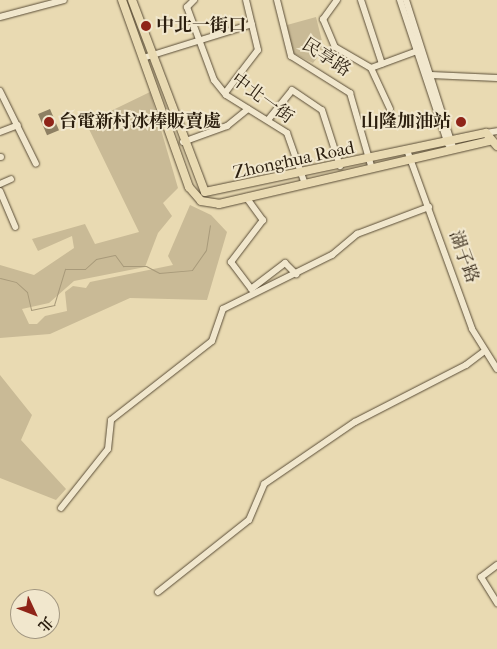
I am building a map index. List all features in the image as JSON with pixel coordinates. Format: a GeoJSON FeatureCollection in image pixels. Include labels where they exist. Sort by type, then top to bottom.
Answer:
{"type":"FeatureCollection","features":[{"type":"Feature","properties":{"kind":"main road"},"geometry":{"type":"LineString","coordinates":[[122,0],[143,58]]}},
{"type":"Feature","properties":{"kind":"main road"},"geometry":{"type":"LineString","coordinates":[[132,0],[184,142]]}},
{"type":"Feature","properties":{"kind":"main road","name":"Zhonghua Road"},"geometry":{"type":"LineString","coordinates":[[143,58],[189,187],[201,202],[219,204],[412,161],[490,138]]}},
{"type":"Feature","properties":{"kind":"main road"},"geometry":{"type":"LineString","coordinates":[[490,138],[497,146]]}},
{"type":"Feature","properties":{"kind":"main road","name":"Zhonghua Road"},"geometry":{"type":"LineString","coordinates":[[184,142],[200,186],[214,194],[450,141],[490,138]]}},
{"type":"Feature","properties":{"kind":"street"},"geometry":{"type":"LineString","coordinates":[[0,18],[64,0]]}},
{"type":"Feature","properties":{"kind":"street"},"geometry":{"type":"LineString","coordinates":[[224,93],[256,56],[252,24],[246,0]]}},
{"type":"Feature","properties":{"kind":"street","name":"民享路"},"geometry":{"type":"LineString","coordinates":[[277,0],[287,50],[350,93],[372,169]]}},
{"type":"Feature","properties":{"kind":"street"},"geometry":{"type":"LineString","coordinates":[[337,0],[323,19],[330,40],[371,68],[390,109]]}},
{"type":"Feature","properties":{"kind":"street"},"geometry":{"type":"LineString","coordinates":[[362,0],[382,64]]}},
{"type":"Feature","properties":{"kind":"street"},"geometry":{"type":"LineString","coordinates":[[400,0],[431,75],[450,141]]}},
{"type":"Feature","properties":{"kind":"street"},"geometry":{"type":"LineString","coordinates":[[406,0],[420,50],[454,150]]}},
{"type":"Feature","properties":{"kind":"street","name":"中北一街"},"geometry":{"type":"LineString","coordinates":[[191,2],[197,41],[224,93],[287,133],[303,173],[305,184]]}},
{"type":"Feature","properties":{"kind":"street"},"geometry":{"type":"LineString","coordinates":[[143,58],[252,24]]}},
{"type":"Feature","properties":{"kind":"street"},"geometry":{"type":"LineString","coordinates":[[371,68],[420,50]]}},
{"type":"Feature","properties":{"kind":"street"},"geometry":{"type":"LineString","coordinates":[[431,75],[497,78]]}},
{"type":"Feature","properties":{"kind":"street"},"geometry":{"type":"LineString","coordinates":[[268,120],[292,90],[322,110],[340,166]]}},
{"type":"Feature","properties":{"kind":"street"},"geometry":{"type":"LineString","coordinates":[[0,91],[36,164]]}},
{"type":"Feature","properties":{"kind":"street"},"geometry":{"type":"LineString","coordinates":[[184,142],[227,126],[248,109]]}},
{"type":"Feature","properties":{"kind":"street"},"geometry":{"type":"LineString","coordinates":[[0,132],[18,125]]}},
{"type":"Feature","properties":{"kind":"street","name":"Zhonghua Road"},"geometry":{"type":"LineString","coordinates":[[490,138],[497,130]]}},
{"type":"Feature","properties":{"kind":"street","name":"湖子路"},"geometry":{"type":"LineString","coordinates":[[407,150],[483,352],[497,369]]}},
{"type":"Feature","properties":{"kind":"street"},"geometry":{"type":"LineString","coordinates":[[0,184],[11,179]]}},
{"type":"Feature","properties":{"kind":"street"},"geometry":{"type":"LineString","coordinates":[[0,190],[15,227]]}},
{"type":"Feature","properties":{"kind":"street"},"geometry":{"type":"LineString","coordinates":[[246,197],[263,220],[231,262],[255,294]]}},
{"type":"Feature","properties":{"kind":"street"},"geometry":{"type":"LineString","coordinates":[[61,508],[108,449],[111,420],[212,341],[223,309],[338,252],[357,234],[429,207]]}},
{"type":"Feature","properties":{"kind":"street"},"geometry":{"type":"LineString","coordinates":[[250,288],[285,263],[296,274]]}},
{"type":"Feature","properties":{"kind":"street"},"geometry":{"type":"LineString","coordinates":[[158,592],[250,520],[264,484],[355,422],[466,365],[483,352]]}},
{"type":"Feature","properties":{"kind":"street"},"geometry":{"type":"LineString","coordinates":[[489,358],[497,356]]}},
{"type":"Feature","properties":{"kind":"street"},"geometry":{"type":"LineString","coordinates":[[497,565],[481,577],[497,603]]}},
{"type":"Feature","properties":{"kind":"shaded area"},"geometry":{"type":"Polygon","coordinates":[[[316,17],[324,49],[313,63],[293,53],[287,25],[316,17]]]}},
{"type":"Feature","properties":{"kind":"shaded area"},"geometry":{"type":"Polygon","coordinates":[[[150,92],[178,188],[163,203],[172,216],[158,233],[145,267],[74,281],[49,303],[22,309],[29,324],[37,324],[45,316],[67,311],[65,292],[73,286],[86,288],[90,282],[173,265],[168,256],[190,205],[211,215],[227,232],[207,300],[130,298],[50,334],[0,338],[0,265],[34,275],[74,248],[72,236],[38,251],[32,239],[85,224],[95,244],[139,232],[86,123],[150,92]]]}},
{"type":"Feature","properties":{"kind":"shaded area"},"geometry":{"type":"Polygon","coordinates":[[[0,375],[32,415],[21,440],[66,489],[56,500],[0,478],[0,375]]]}},
{"type":"Feature","properties":{"kind":"building","name":"台電新村冰棒販賣處"},"geometry":{"type":"Polygon","coordinates":[[[50,109],[59,130],[47,135],[38,114],[50,109]]]}},
{"type":"Feature","properties":{"kind":"waterway"},"geometry":{"type":"LineString","coordinates":[[0,278],[16,282],[27,292],[31,310],[54,305],[65,269],[85,269],[96,259],[115,255],[123,266],[146,266],[159,273],[192,270],[206,250],[210,225]]}},
{"type":"Feature","properties":{"kind":"place","name":"中北一街口"},"geometry":{"type":"Point","coordinates":[146,26]}},
{"type":"Feature","properties":{"kind":"place","name":"台電新村冰棒販賣處"},"geometry":{"type":"Point","coordinates":[49,122]}},
{"type":"Feature","properties":{"kind":"place","name":"山隆加油站"},"geometry":{"type":"Point","coordinates":[461,122]}}]}
